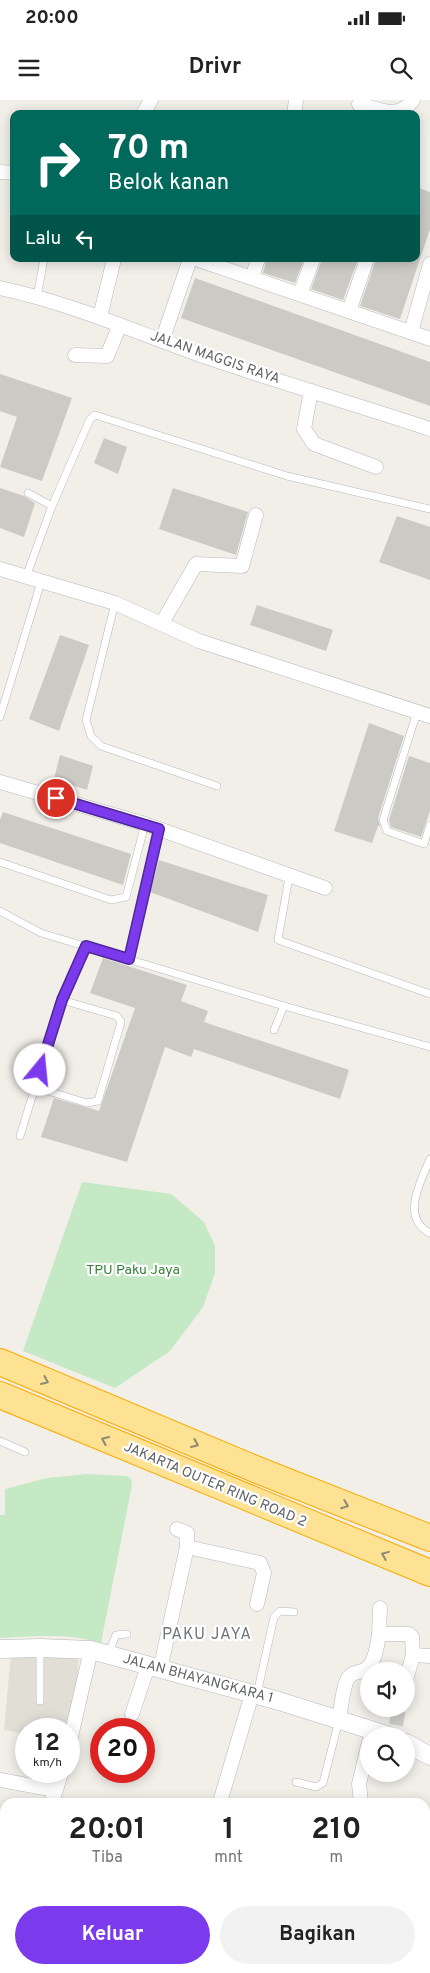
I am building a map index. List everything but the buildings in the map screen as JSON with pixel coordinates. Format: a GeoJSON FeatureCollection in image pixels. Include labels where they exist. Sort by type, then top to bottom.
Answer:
{"type":"FeatureCollection","features":[{"type":"Feature","properties":{"kind":"highway"},"geometry":{"type":"LineString","coordinates":[[0,1362],[260,1471],[430,1538]]}},
{"type":"Feature","properties":{"kind":"highway","name":"JAKARTA OUTER RING ROAD 2"},"geometry":{"type":"LineString","coordinates":[[0,1395],[430,1573]]}},
{"type":"Feature","properties":{"kind":"street"},"geometry":{"type":"LineString","coordinates":[[403,110],[413,100]]}},
{"type":"Feature","properties":{"kind":"street"},"geometry":{"type":"LineString","coordinates":[[359,104],[378,110]]}},
{"type":"Feature","properties":{"kind":"street"},"geometry":{"type":"LineString","coordinates":[[100,317],[113,262]]}},
{"type":"Feature","properties":{"kind":"street"},"geometry":{"type":"LineString","coordinates":[[162,341],[189,262]]}},
{"type":"Feature","properties":{"kind":"street"},"geometry":{"type":"LineString","coordinates":[[205,262],[430,339]]}},
{"type":"Feature","properties":{"kind":"street"},"geometry":{"type":"LineString","coordinates":[[252,278],[257,262]]}},
{"type":"Feature","properties":{"kind":"street"},"geometry":{"type":"LineString","coordinates":[[300,294],[312,262]]}},
{"type":"Feature","properties":{"kind":"street"},"geometry":{"type":"LineString","coordinates":[[349,311],[366,262]]}},
{"type":"Feature","properties":{"kind":"street"},"geometry":{"type":"LineString","coordinates":[[411,332],[430,264]]}},
{"type":"Feature","properties":{"kind":"street","name":"JALAN MAGGIS RAYA"},"geometry":{"type":"LineString","coordinates":[[0,288],[37,296],[100,317],[162,341],[430,429]]}},
{"type":"Feature","properties":{"kind":"street"},"geometry":{"type":"LineString","coordinates":[[74,355],[108,356],[120,325]]}},
{"type":"Feature","properties":{"kind":"street"},"geometry":{"type":"LineString","coordinates":[[311,391],[304,429],[314,444],[376,467]]}},
{"type":"Feature","properties":{"kind":"street"},"geometry":{"type":"LineString","coordinates":[[162,623],[196,564],[242,566],[256,515]]}},
{"type":"Feature","properties":{"kind":"street"},"geometry":{"type":"LineString","coordinates":[[0,569],[115,603],[199,641],[424,714]]}},
{"type":"Feature","properties":{"kind":"street"},"geometry":{"type":"LineString","coordinates":[[1,785],[145,824],[289,877],[325,888]]}},
{"type":"Feature","properties":{"kind":"street"},"geometry":{"type":"LineString","coordinates":[[132,1714],[154,1668],[188,1547],[187,1533],[177,1530]]}},
{"type":"Feature","properties":{"kind":"street"},"geometry":{"type":"LineString","coordinates":[[188,1547],[262,1564],[264,1572],[257,1604]]}},
{"type":"Feature","properties":{"kind":"street"},"geometry":{"type":"LineString","coordinates":[[339,1720],[348,1677],[355,1672],[364,1671],[370,1665],[377,1650],[380,1608]]}},
{"type":"Feature","properties":{"kind":"street"},"geometry":{"type":"LineString","coordinates":[[379,1634],[409,1634],[412,1637],[413,1655],[411,1662]]}},
{"type":"Feature","properties":{"kind":"street","name":"JALAN BHAYANGKARA 1"},"geometry":{"type":"LineString","coordinates":[[0,1649],[90,1650],[108,1654],[254,1695],[315,1709],[360,1731]]}},
{"type":"Feature","properties":{"kind":"street"},"geometry":{"type":"LineString","coordinates":[[75,1718],[90,1650]]}},
{"type":"Feature","properties":{"kind":"street"},"geometry":{"type":"LineString","coordinates":[[413,1655],[430,1656]]}},
{"type":"Feature","properties":{"kind":"street"},"geometry":{"type":"LineString","coordinates":[[221,1798],[254,1695]]}},
{"type":"Feature","properties":{"kind":"street"},"geometry":{"type":"LineString","coordinates":[[415,1748],[430,1756]]}},
{"type":"Feature","properties":{"kind":"street"},"geometry":{"type":"LineString","coordinates":[[0,1780],[53,1796],[58,1783]]}},
{"type":"Feature","properties":{"kind":"street"},"geometry":{"type":"LineString","coordinates":[[360,1780],[361,1798]]}},
{"type":"Feature","properties":{"kind":"lane"},"geometry":{"type":"LineString","coordinates":[[37,296],[43,262]]}},
{"type":"Feature","properties":{"kind":"lane"},"geometry":{"type":"LineString","coordinates":[[26,578],[52,506],[90,418],[96,415],[287,476],[430,509]]}},
{"type":"Feature","properties":{"kind":"lane"},"geometry":{"type":"LineString","coordinates":[[28,493],[52,506]]}},
{"type":"Feature","properties":{"kind":"lane"},"geometry":{"type":"LineString","coordinates":[[0,717],[40,582]]}},
{"type":"Feature","properties":{"kind":"lane"},"geometry":{"type":"LineString","coordinates":[[115,603],[86,720],[91,736],[101,746],[217,786]]}},
{"type":"Feature","properties":{"kind":"lane"},"geometry":{"type":"LineString","coordinates":[[424,714],[383,820],[387,831],[427,845],[430,825]]}},
{"type":"Feature","properties":{"kind":"lane"},"geometry":{"type":"LineString","coordinates":[[0,862],[111,900],[126,897],[145,824]]}},
{"type":"Feature","properties":{"kind":"lane"},"geometry":{"type":"LineString","coordinates":[[129,959],[159,829]]}},
{"type":"Feature","properties":{"kind":"lane"},"geometry":{"type":"LineString","coordinates":[[289,877],[278,940],[430,994]]}},
{"type":"Feature","properties":{"kind":"lane"},"geometry":{"type":"LineString","coordinates":[[0,911],[41,933],[284,1006],[430,1047]]}},
{"type":"Feature","properties":{"kind":"lane"},"geometry":{"type":"LineString","coordinates":[[20,1136],[62,1000],[86,946]]}},
{"type":"Feature","properties":{"kind":"lane"},"geometry":{"type":"LineString","coordinates":[[35,1087],[87,1103],[98,1101],[121,1022],[117,1016],[62,1000]]}},
{"type":"Feature","properties":{"kind":"lane"},"geometry":{"type":"LineString","coordinates":[[274,1030],[284,1006]]}},
{"type":"Feature","properties":{"kind":"lane"},"geometry":{"type":"LineString","coordinates":[[430,1159],[416,1193],[414,1210],[424,1230],[430,1232]]}},
{"type":"Feature","properties":{"kind":"lane"},"geometry":{"type":"LineString","coordinates":[[0,1441],[25,1452]]}},
{"type":"Feature","properties":{"kind":"lane"},"geometry":{"type":"LineString","coordinates":[[254,1695],[274,1617],[280,1611],[294,1612]]}},
{"type":"Feature","properties":{"kind":"lane"},"geometry":{"type":"LineString","coordinates":[[108,1654],[116,1636],[127,1634]]}},
{"type":"Feature","properties":{"kind":"lane"},"geometry":{"type":"LineString","coordinates":[[40,1648],[40,1701]]}},
{"type":"Feature","properties":{"kind":"lane"},"geometry":{"type":"LineString","coordinates":[[296,1782],[316,1788],[322,1783],[339,1720]]}},
{"type":"Feature","properties":{"kind":"shaded area"},"geometry":{"type":"Polygon","coordinates":[[[11,1654],[79,1655],[75,1712],[73,1718],[15,1718],[15,1732],[4,1730],[11,1654]]]}},
{"type":"Feature","properties":{"kind":"green space","name":"TPU Paku Jaya"},"geometry":{"type":"Polygon","coordinates":[[[82,1182],[171,1194],[204,1222],[215,1246],[215,1273],[203,1307],[170,1351],[115,1388],[23,1351],[82,1182]]]}},
{"type":"Feature","properties":{"kind":"green space"},"geometry":{"type":"Polygon","coordinates":[[[87,1474],[127,1476],[131,1479],[132,1485],[101,1643],[65,1636],[0,1638],[0,1515],[5,1515],[5,1489],[47,1478],[87,1474]]]}},
{"type":"Feature","properties":{"kind":"tunnel"},"geometry":{"type":"LineString","coordinates":[[396,1725],[398,1717]]}},
{"type":"Feature","properties":{"kind":"district","name":"PAKU JAYA"},"geometry":{"type":"Point","coordinates":[207,1635]}},
{"type":"Feature","properties":{"kind":"route"},"geometry":{"type":"LineString","coordinates":[[40,1070],[62,1000],[86,946],[129,959],[159,829],[56,798]]}}]}
